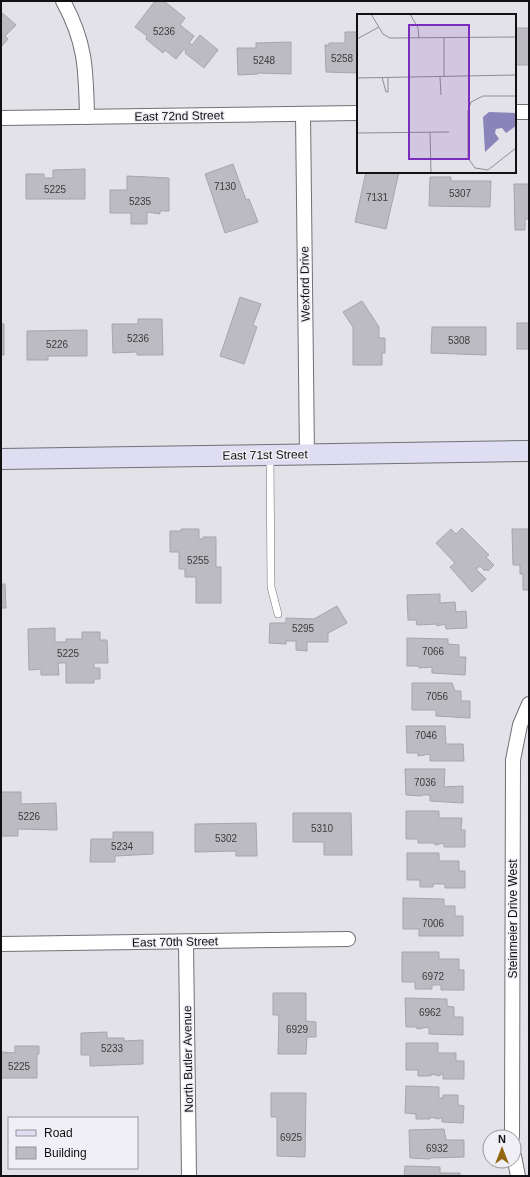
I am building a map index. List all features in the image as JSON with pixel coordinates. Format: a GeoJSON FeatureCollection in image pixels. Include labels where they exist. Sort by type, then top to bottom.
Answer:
{"type":"FeatureCollection","features":[{"type":"Feature","properties":{"kind":"main road","name":"East 71st Street"},"geometry":{"type":"LineString","coordinates":[[1,458],[529,451]]}},
{"type":"Feature","properties":{"kind":"street"},"geometry":{"type":"LineString","coordinates":[[63,1],[78,31],[83,49],[86,72],[87,117]]}},
{"type":"Feature","properties":{"kind":"street"},"geometry":{"type":"LineString","coordinates":[[516,112],[529,112]]}},
{"type":"Feature","properties":{"kind":"street","name":"East 72nd Street"},"geometry":{"type":"LineString","coordinates":[[1,118],[357,113]]}},
{"type":"Feature","properties":{"kind":"street","name":"Wexford Drive"},"geometry":{"type":"LineString","coordinates":[[303,114],[307,455]]}},
{"type":"Feature","properties":{"kind":"street","name":"Steinmeier Drive West"},"geometry":{"type":"LineString","coordinates":[[512,1129],[513,760],[520,725],[529,704]]}},
{"type":"Feature","properties":{"kind":"street","name":"East 70th Street"},"geometry":{"type":"LineString","coordinates":[[1,944],[348,939]]}},
{"type":"Feature","properties":{"kind":"street","name":"North Butler Avenue"},"geometry":{"type":"LineString","coordinates":[[186,942],[189,1176]]}},
{"type":"Feature","properties":{"kind":"lane"},"geometry":{"type":"LineString","coordinates":[[270,455],[271,587],[278,614]]}},
{"type":"Feature","properties":{"kind":"building"},"geometry":{"type":"Polygon","coordinates":[[[155,1],[164,1],[185,18],[180,25],[194,36],[189,43],[192,45],[200,35],[218,50],[204,68],[185,53],[186,51],[184,49],[176,59],[165,50],[163,53],[146,39],[147,36],[135,27],[155,1]]]}},
{"type":"Feature","properties":{"kind":"building"},"geometry":{"type":"Polygon","coordinates":[[[1,12],[16,25],[5,36],[8,39],[1,47],[1,12]]]}},
{"type":"Feature","properties":{"kind":"building"},"geometry":{"type":"Polygon","coordinates":[[[516,28],[529,28],[529,65],[516,65],[516,28]]]}},
{"type":"Feature","properties":{"kind":"building"},"geometry":{"type":"Polygon","coordinates":[[[345,32],[357,32],[357,73],[326,72],[325,45],[329,45],[329,43],[345,43],[345,32]]]}},
{"type":"Feature","properties":{"kind":"building"},"geometry":{"type":"Polygon","coordinates":[[[291,42],[291,74],[258,73],[238,75],[237,48],[256,48],[256,43],[291,42]]]}},
{"type":"Feature","properties":{"kind":"building"},"geometry":{"type":"Polygon","coordinates":[[[233,164],[246,200],[249,199],[258,222],[225,233],[205,174],[233,164]]]}},
{"type":"Feature","properties":{"kind":"building"},"geometry":{"type":"Polygon","coordinates":[[[85,169],[85,199],[26,199],[26,174],[44,174],[44,178],[53,178],[53,170],[85,169]]]}},
{"type":"Feature","properties":{"kind":"building"},"geometry":{"type":"Polygon","coordinates":[[[366,173],[399,173],[386,229],[355,222],[366,173]]]}},
{"type":"Feature","properties":{"kind":"building"},"geometry":{"type":"Polygon","coordinates":[[[127,176],[169,178],[169,211],[160,211],[160,214],[147,212],[147,224],[131,224],[131,213],[110,213],[110,190],[127,190],[127,176]]]}},
{"type":"Feature","properties":{"kind":"building"},"geometry":{"type":"Polygon","coordinates":[[[430,177],[451,177],[451,181],[491,181],[490,207],[429,206],[430,177]]]}},
{"type":"Feature","properties":{"kind":"building"},"geometry":{"type":"Polygon","coordinates":[[[514,184],[529,184],[529,219],[525,219],[525,230],[515,230],[514,184]]]}},
{"type":"Feature","properties":{"kind":"building"},"geometry":{"type":"Polygon","coordinates":[[[240,297],[261,304],[253,325],[257,327],[244,364],[220,356],[240,297]]]}},
{"type":"Feature","properties":{"kind":"building"},"geometry":{"type":"Polygon","coordinates":[[[362,301],[379,327],[379,338],[385,338],[385,353],[382,353],[382,365],[353,365],[353,327],[343,312],[362,301]]]}},
{"type":"Feature","properties":{"kind":"building"},"geometry":{"type":"Polygon","coordinates":[[[138,319],[162,319],[163,355],[137,355],[137,352],[113,353],[112,324],[138,324],[138,319]]]}},
{"type":"Feature","properties":{"kind":"building"},"geometry":{"type":"Polygon","coordinates":[[[517,323],[529,323],[529,349],[517,349],[517,323]]]}},
{"type":"Feature","properties":{"kind":"building"},"geometry":{"type":"Polygon","coordinates":[[[1,324],[4,324],[4,355],[1,355],[1,324]]]}},
{"type":"Feature","properties":{"kind":"building"},"geometry":{"type":"Polygon","coordinates":[[[432,327],[486,327],[486,355],[431,353],[432,327]]]}},
{"type":"Feature","properties":{"kind":"building"},"geometry":{"type":"Polygon","coordinates":[[[87,330],[87,356],[48,356],[48,360],[27,360],[27,331],[87,330]]]}},
{"type":"Feature","properties":{"kind":"building"},"geometry":{"type":"Polygon","coordinates":[[[462,528],[489,555],[486,557],[494,565],[488,571],[487,569],[485,571],[480,566],[476,569],[486,579],[472,592],[450,567],[455,563],[436,543],[451,529],[456,534],[462,528]]]}},
{"type":"Feature","properties":{"kind":"building"},"geometry":{"type":"Polygon","coordinates":[[[181,529],[199,529],[199,539],[203,539],[203,537],[216,537],[216,567],[221,567],[221,603],[196,603],[196,577],[185,577],[185,569],[179,569],[179,552],[170,552],[170,531],[181,531],[181,529]]]}},
{"type":"Feature","properties":{"kind":"building"},"geometry":{"type":"Polygon","coordinates":[[[512,529],[529,529],[529,590],[523,590],[523,574],[520,574],[520,565],[513,565],[512,529]]]}},
{"type":"Feature","properties":{"kind":"building"},"geometry":{"type":"Polygon","coordinates":[[[1,584],[5,584],[6,608],[1,608],[1,584]]]}},
{"type":"Feature","properties":{"kind":"building"},"geometry":{"type":"Polygon","coordinates":[[[440,594],[440,603],[455,602],[456,612],[466,611],[467,628],[446,629],[445,624],[437,626],[437,624],[417,625],[416,620],[408,620],[407,595],[440,594]]]}},
{"type":"Feature","properties":{"kind":"building"},"geometry":{"type":"Polygon","coordinates":[[[337,606],[347,623],[328,633],[328,642],[307,642],[307,651],[296,650],[296,641],[286,641],[286,644],[269,643],[270,623],[286,623],[286,618],[314,619],[337,606]]]}},
{"type":"Feature","properties":{"kind":"building"},"geometry":{"type":"Polygon","coordinates":[[[55,628],[55,642],[66,642],[66,639],[82,639],[82,632],[100,632],[100,640],[107,640],[108,663],[94,663],[94,668],[100,668],[100,679],[94,679],[94,683],[66,683],[66,663],[58,663],[59,675],[41,675],[41,669],[29,670],[28,629],[55,628]]]}},
{"type":"Feature","properties":{"kind":"building"},"geometry":{"type":"Polygon","coordinates":[[[407,638],[448,639],[448,644],[459,645],[459,657],[466,657],[465,675],[432,673],[432,667],[419,668],[419,666],[407,666],[407,638]]]}},
{"type":"Feature","properties":{"kind":"building"},"geometry":{"type":"Polygon","coordinates":[[[412,683],[452,683],[455,691],[461,691],[461,701],[470,701],[470,718],[436,716],[436,710],[412,710],[412,683]]]}},
{"type":"Feature","properties":{"kind":"building"},"geometry":{"type":"Polygon","coordinates":[[[406,726],[445,726],[446,744],[463,744],[464,761],[430,761],[430,754],[418,756],[418,753],[407,753],[406,726]]]}},
{"type":"Feature","properties":{"kind":"building"},"geometry":{"type":"Polygon","coordinates":[[[405,769],[445,769],[444,787],[463,786],[463,803],[430,801],[430,795],[406,795],[405,769]]]}},
{"type":"Feature","properties":{"kind":"building"},"geometry":{"type":"Polygon","coordinates":[[[1,792],[21,792],[21,804],[56,803],[57,830],[18,829],[18,836],[1,836],[1,792]]]}},
{"type":"Feature","properties":{"kind":"building"},"geometry":{"type":"Polygon","coordinates":[[[406,811],[439,811],[439,818],[462,818],[461,830],[465,830],[465,847],[444,847],[444,843],[435,845],[435,843],[418,843],[418,839],[406,839],[406,811]]]}},
{"type":"Feature","properties":{"kind":"building"},"geometry":{"type":"Polygon","coordinates":[[[293,813],[351,813],[352,855],[324,855],[324,842],[293,842],[293,813]]]}},
{"type":"Feature","properties":{"kind":"building"},"geometry":{"type":"Polygon","coordinates":[[[256,823],[257,856],[236,856],[236,851],[195,852],[195,824],[256,823]]]}},
{"type":"Feature","properties":{"kind":"building"},"geometry":{"type":"Polygon","coordinates":[[[113,832],[153,832],[153,854],[115,856],[115,862],[90,862],[91,839],[113,839],[113,832]]]}},
{"type":"Feature","properties":{"kind":"building"},"geometry":{"type":"Polygon","coordinates":[[[407,853],[439,853],[439,861],[459,861],[459,871],[465,871],[465,888],[445,888],[445,884],[433,884],[433,887],[420,887],[420,880],[407,880],[407,853]]]}},
{"type":"Feature","properties":{"kind":"building"},"geometry":{"type":"Polygon","coordinates":[[[403,898],[444,899],[444,906],[455,906],[455,916],[463,916],[463,936],[419,936],[419,929],[403,929],[403,898]]]}},
{"type":"Feature","properties":{"kind":"building"},"geometry":{"type":"Polygon","coordinates":[[[402,952],[439,952],[439,959],[459,959],[459,970],[464,970],[464,990],[441,990],[441,985],[432,985],[432,989],[415,989],[415,982],[402,982],[402,952]]]}},
{"type":"Feature","properties":{"kind":"building"},"geometry":{"type":"Polygon","coordinates":[[[273,993],[306,993],[306,1021],[316,1022],[316,1037],[307,1037],[306,1054],[278,1054],[279,1015],[273,1015],[273,993]]]}},
{"type":"Feature","properties":{"kind":"building"},"geometry":{"type":"Polygon","coordinates":[[[405,998],[447,999],[447,1006],[454,1007],[454,1017],[463,1017],[463,1035],[429,1034],[429,1027],[417,1029],[417,1027],[406,1027],[405,998]]]}},
{"type":"Feature","properties":{"kind":"building"},"geometry":{"type":"Polygon","coordinates":[[[107,1032],[107,1038],[124,1038],[124,1041],[143,1040],[143,1064],[90,1066],[90,1055],[81,1055],[81,1033],[107,1032]]]}},
{"type":"Feature","properties":{"kind":"building"},"geometry":{"type":"Polygon","coordinates":[[[406,1043],[438,1043],[438,1053],[456,1053],[456,1061],[464,1061],[464,1079],[443,1079],[443,1074],[440,1074],[440,1076],[431,1074],[431,1076],[418,1076],[418,1070],[406,1070],[406,1043]]]}},
{"type":"Feature","properties":{"kind":"building"},"geometry":{"type":"Polygon","coordinates":[[[15,1046],[39,1046],[39,1054],[37,1054],[37,1078],[1,1078],[1,1052],[15,1053],[15,1046]]]}},
{"type":"Feature","properties":{"kind":"building"},"geometry":{"type":"Polygon","coordinates":[[[406,1086],[439,1087],[439,1098],[443,1098],[443,1095],[458,1095],[458,1105],[464,1106],[463,1123],[442,1122],[442,1118],[439,1119],[430,1117],[430,1119],[416,1119],[416,1114],[405,1113],[406,1086]]]}},
{"type":"Feature","properties":{"kind":"building"},"geometry":{"type":"Polygon","coordinates":[[[271,1093],[306,1093],[305,1157],[277,1156],[277,1117],[271,1117],[271,1093]]]}},
{"type":"Feature","properties":{"kind":"building"},"geometry":{"type":"Polygon","coordinates":[[[444,1129],[446,1140],[464,1140],[464,1157],[430,1159],[410,1158],[409,1130],[444,1129]]]}},
{"type":"Feature","properties":{"kind":"building"},"geometry":{"type":"Polygon","coordinates":[[[405,1166],[440,1167],[440,1173],[460,1173],[460,1176],[404,1176],[405,1166]]]}}]}
